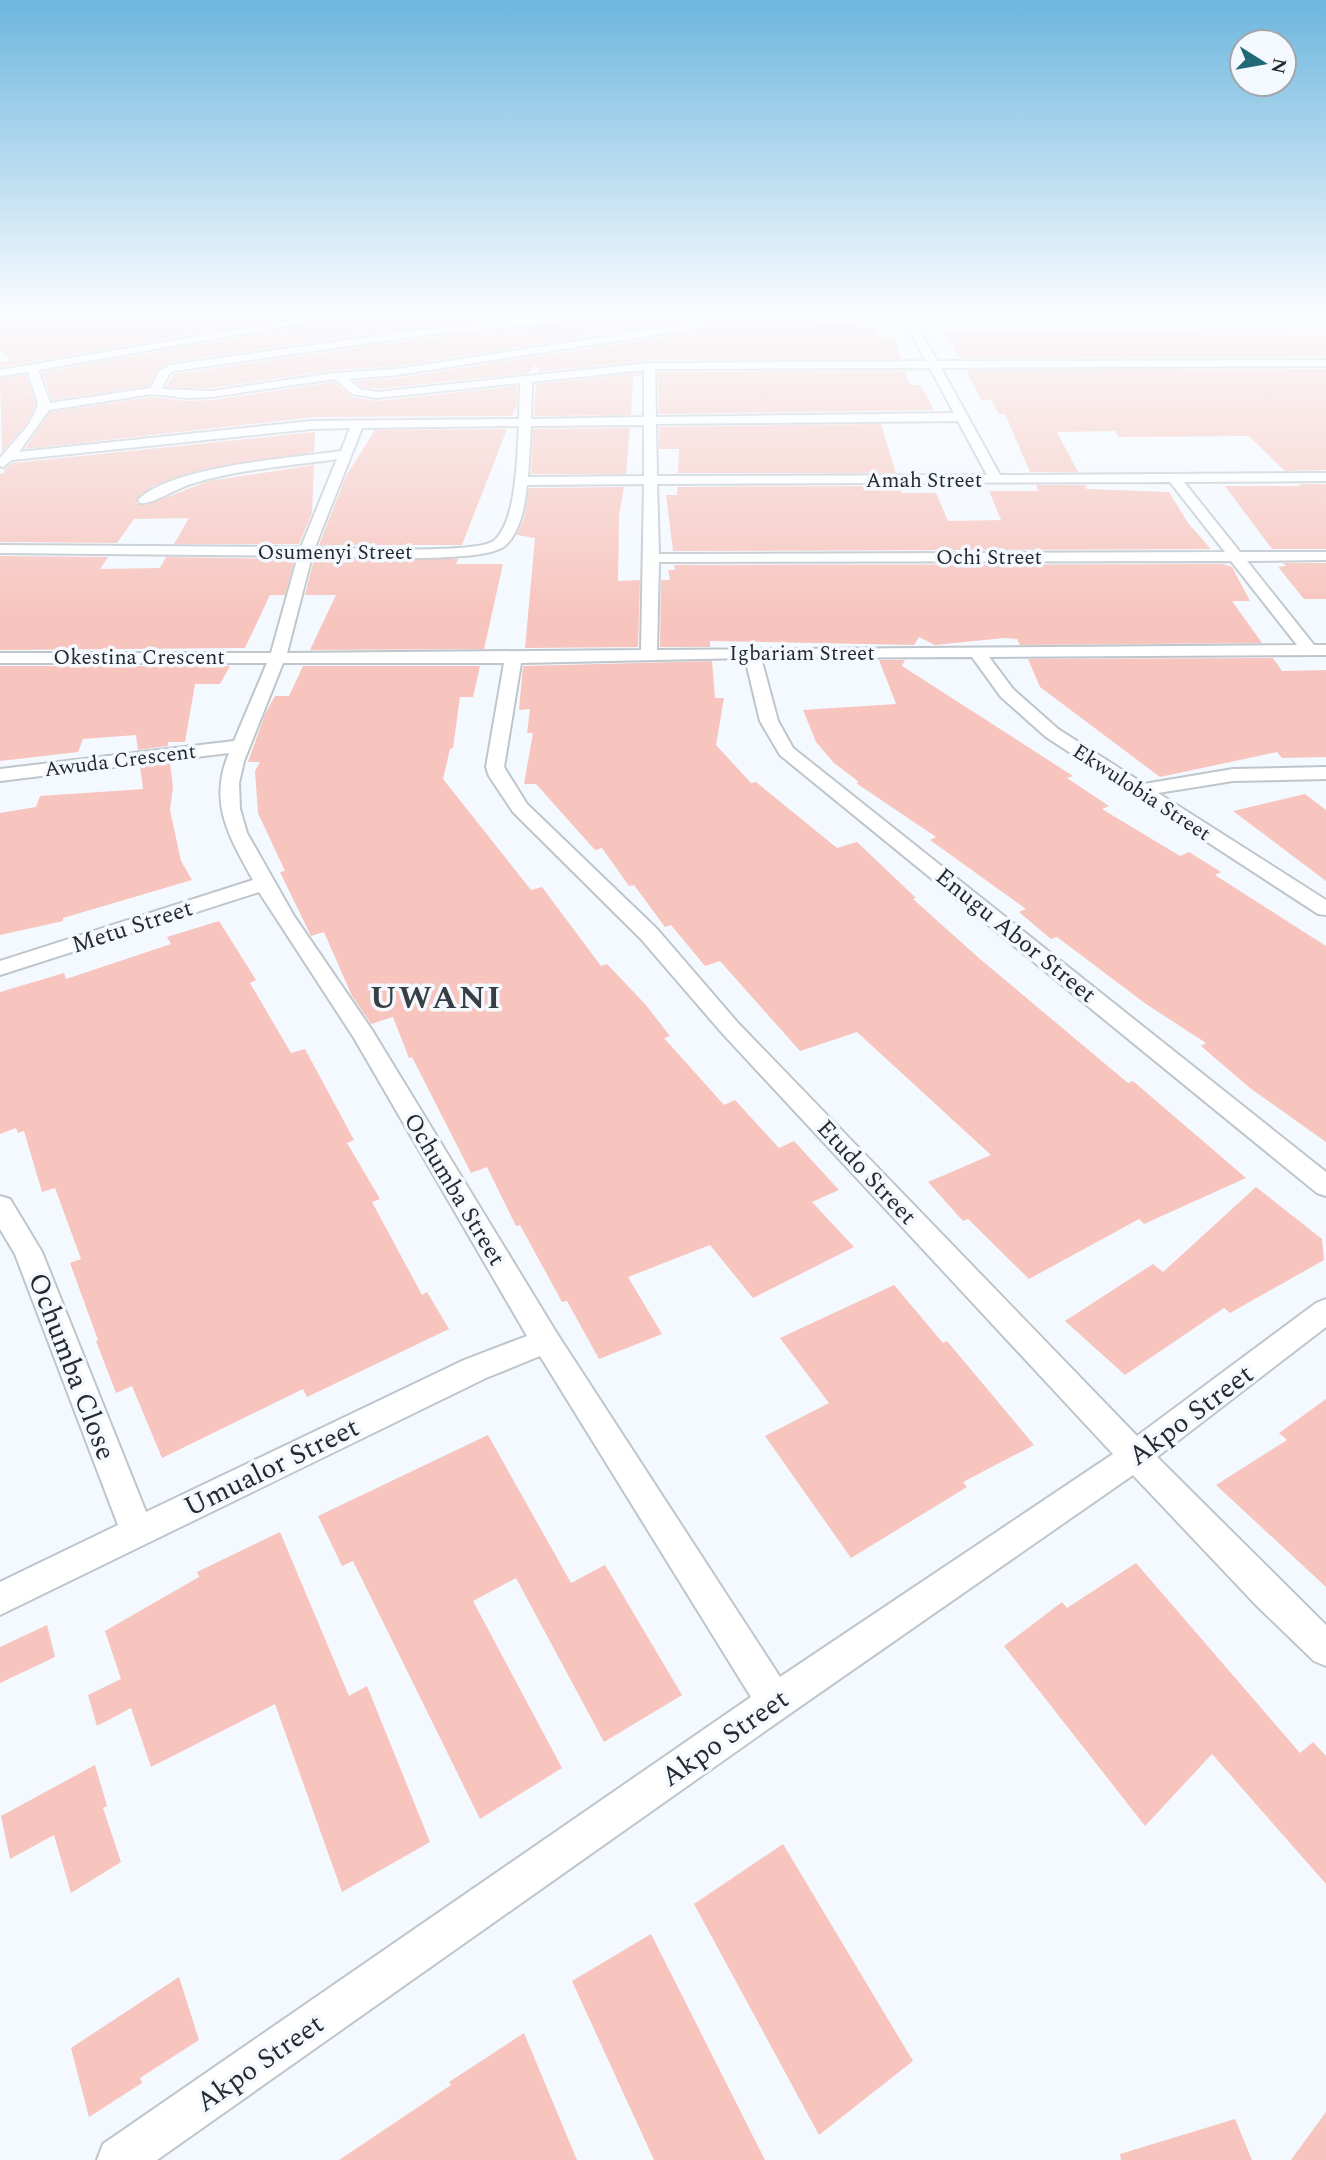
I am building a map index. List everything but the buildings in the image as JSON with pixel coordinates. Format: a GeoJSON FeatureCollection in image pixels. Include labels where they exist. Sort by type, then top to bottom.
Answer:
{"type":"FeatureCollection","features":[{"type":"Feature","properties":{"kind":"street"},"geometry":{"type":"LineString","coordinates":[[4,461],[42,412]]}},
{"type":"Feature","properties":{"kind":"street","name":"Osumenyi Street"},"geometry":{"type":"LineString","coordinates":[[0,549],[458,553],[484,550],[496,546],[506,536],[522,481],[524,412]]}},
{"type":"Feature","properties":{"kind":"street"},"geometry":{"type":"LineString","coordinates":[[649,655],[652,558],[650,412]]}},
{"type":"Feature","properties":{"kind":"street"},"geometry":{"type":"LineString","coordinates":[[958,412],[996,479]]}},
{"type":"Feature","properties":{"kind":"street"},"geometry":{"type":"LineString","coordinates":[[4,461],[226,433],[358,424],[961,417]]}},
{"type":"Feature","properties":{"kind":"street","name":"Ochumba Street"},"geometry":{"type":"LineString","coordinates":[[358,424],[306,552],[278,656],[240,746],[230,783],[230,809],[237,833],[283,916],[364,1036],[546,1341],[775,1702]]}},
{"type":"Feature","properties":{"kind":"street"},"geometry":{"type":"LineString","coordinates":[[145,500],[155,492],[190,479],[347,454]]}},
{"type":"Feature","properties":{"kind":"street","name":"Amah Street"},"geometry":{"type":"LineString","coordinates":[[522,481],[1326,477]]}},
{"type":"Feature","properties":{"kind":"street"},"geometry":{"type":"LineString","coordinates":[[1175,479],[1317,650]]}},
{"type":"Feature","properties":{"kind":"street","name":"Ochi Street"},"geometry":{"type":"LineString","coordinates":[[652,558],[1326,556]]}},
{"type":"Feature","properties":{"kind":"street","name":"Igbariam Street"},"geometry":{"type":"LineString","coordinates":[[278,656],[513,658],[752,653],[1317,650]]}},
{"type":"Feature","properties":{"kind":"street","name":"Enugu Abor Street"},"geometry":{"type":"LineString","coordinates":[[752,653],[769,721],[786,751],[1326,1186]]}},
{"type":"Feature","properties":{"kind":"street","name":"Ekwulobia Street"},"geometry":{"type":"LineString","coordinates":[[978,653],[991,673],[1026,712],[1052,733],[1326,909]]}},
{"type":"Feature","properties":{"kind":"street","name":"Okestina Crescent"},"geometry":{"type":"LineString","coordinates":[[0,658],[278,656]]}},
{"type":"Feature","properties":{"kind":"street","name":"Etudo Street"},"geometry":{"type":"LineString","coordinates":[[513,658],[495,767],[520,808],[649,934],[730,1028],[1135,1456],[1267,1593],[1326,1649]]}},
{"type":"Feature","properties":{"kind":"street","name":"Awuda Crescent"},"geometry":{"type":"LineString","coordinates":[[0,775],[240,746]]}},
{"type":"Feature","properties":{"kind":"street"},"geometry":{"type":"LineString","coordinates":[[1140,790],[1233,775],[1326,773]]}},
{"type":"Feature","properties":{"kind":"street","name":"Metu Street"},"geometry":{"type":"LineString","coordinates":[[0,968],[265,883]]}},
{"type":"Feature","properties":{"kind":"street","name":"Ochumba Close"},"geometry":{"type":"LineString","coordinates":[[0,1206],[28,1252],[137,1531]]}},
{"type":"Feature","properties":{"kind":"street","name":"Akpo Street"},"geometry":{"type":"LineString","coordinates":[[119,2160],[775,1702],[1092,1488],[1326,1311]]}},
{"type":"Feature","properties":{"kind":"street","name":"Umualor Street"},"geometry":{"type":"LineString","coordinates":[[0,1599],[475,1369],[546,1341]]}},
{"type":"Feature","properties":{"kind":"district","name":"UWANI"},"geometry":{"type":"Point","coordinates":[436,997]}}]}
